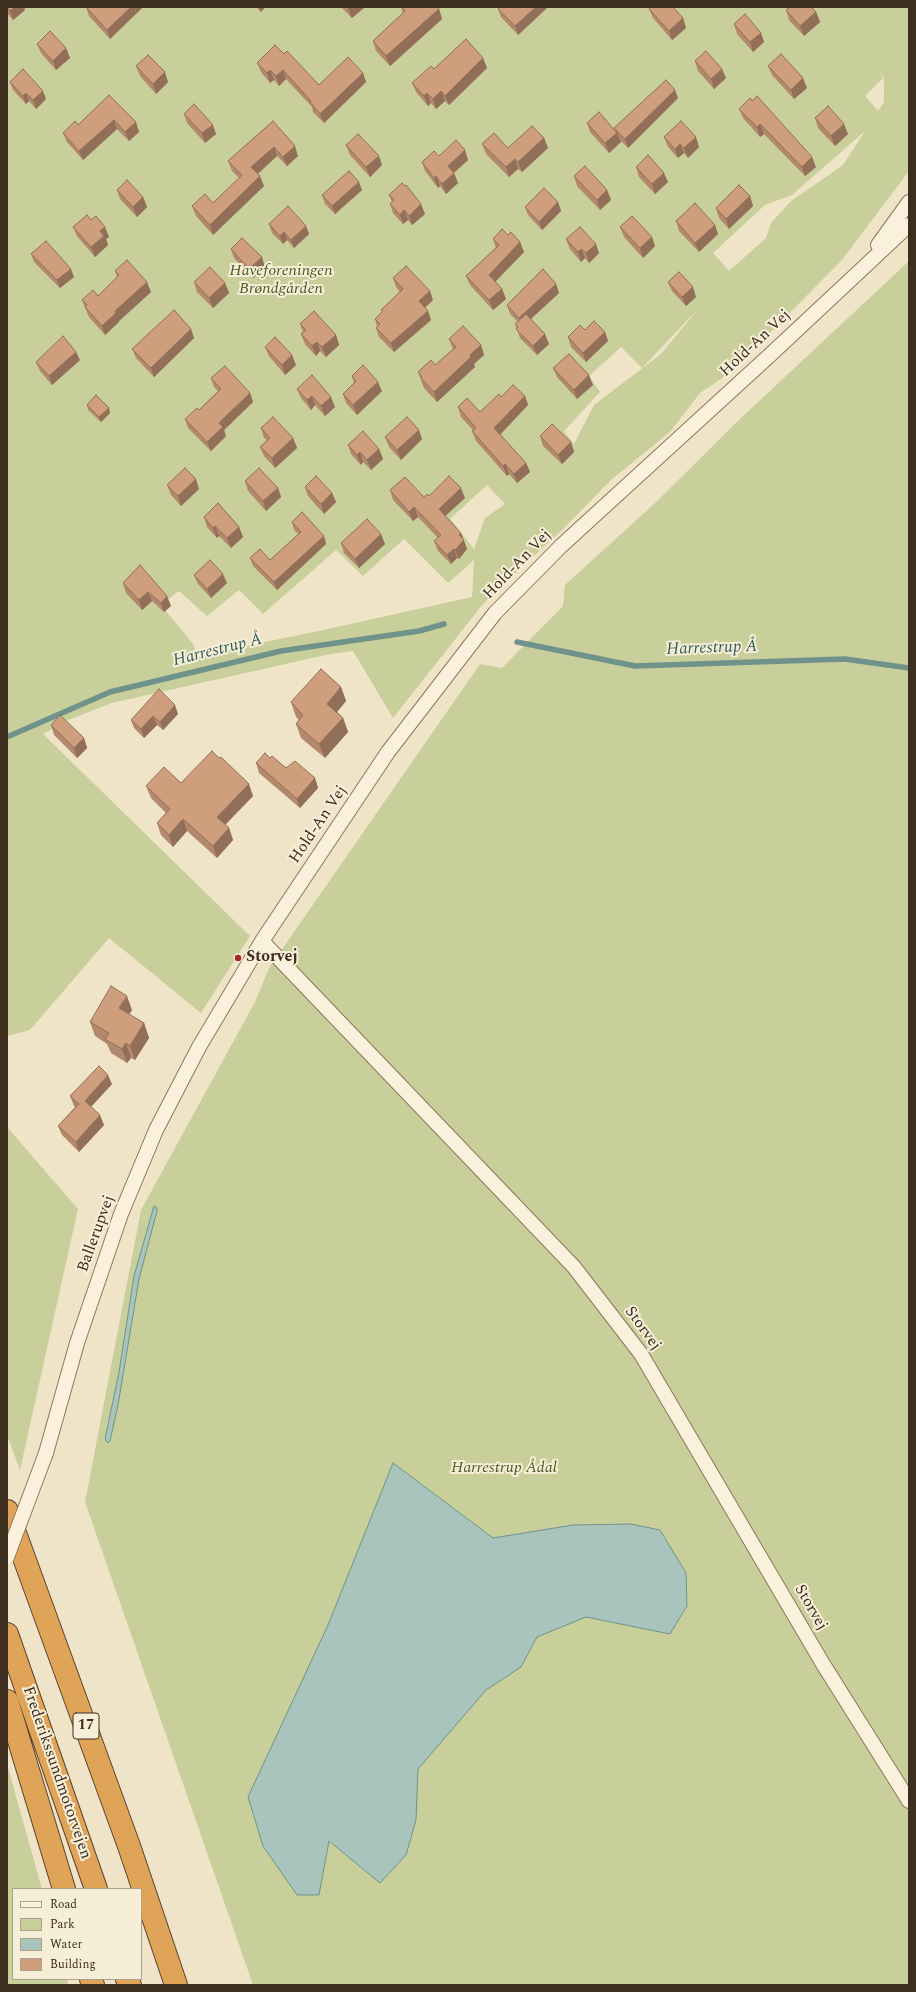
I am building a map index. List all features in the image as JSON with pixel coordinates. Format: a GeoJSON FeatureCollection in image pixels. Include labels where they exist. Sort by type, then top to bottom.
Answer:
{"type":"FeatureCollection","features":[{"type":"Feature","properties":{"kind":"highway","name":"17"},"geometry":{"type":"LineString","coordinates":[[7,1511],[129,1846],[176,1985]]}},
{"type":"Feature","properties":{"kind":"highway","name":"Frederikssundmotorvejen"},"geometry":{"type":"LineString","coordinates":[[7,1634],[96,1888]]}},
{"type":"Feature","properties":{"kind":"highway"},"geometry":{"type":"LineString","coordinates":[[7,1701],[64,1888]]}},
{"type":"Feature","properties":{"kind":"highway"},"geometry":{"type":"LineString","coordinates":[[161,1943],[181,1985]]}},
{"type":"Feature","properties":{"kind":"street","name":"Hold-An Vej"},"geometry":{"type":"LineString","coordinates":[[862,268],[909,202]]}},
{"type":"Feature","properties":{"kind":"street","name":"Hold-An Vej"},"geometry":{"type":"LineString","coordinates":[[262,941],[388,752],[495,613],[595,513],[769,356],[909,225]]}},
{"type":"Feature","properties":{"kind":"street","name":"Ballerupvej"},"geometry":{"type":"LineString","coordinates":[[7,1557],[46,1453],[77,1343],[121,1214],[148,1149],[199,1047],[262,941]]}},
{"type":"Feature","properties":{"kind":"street","name":"Storvej"},"geometry":{"type":"LineString","coordinates":[[262,941],[574,1267],[641,1354],[823,1664],[909,1801]]}},
{"type":"Feature","properties":{"kind":"green space","name":"Haveforeningen Brøndgården"},"geometry":{"type":"Polygon","coordinates":[[[7,7],[909,7],[909,171],[842,260],[730,373],[700,393],[670,432],[611,480],[563,529],[483,604],[393,718],[353,651],[330,654],[112,703],[68,720],[43,734],[250,936],[201,1013],[109,938],[30,1030],[7,1036],[7,7]],[[880,70],[883,78],[865,96],[878,111],[884,102],[884,78],[880,70]],[[865,131],[792,195],[765,205],[713,253],[729,271],[766,238],[771,223],[791,201],[843,165],[865,131]],[[699,308],[642,368],[621,347],[589,376],[600,392],[564,431],[574,444],[594,405],[661,354],[699,308]],[[487,485],[450,519],[474,549],[485,518],[505,504],[487,485]],[[404,539],[363,576],[336,550],[263,614],[239,590],[207,616],[179,591],[161,605],[193,644],[197,656],[472,597],[474,560],[448,583],[404,539]]]}},
{"type":"Feature","properties":{"kind":"green space","name":"Harrestrup Ådal"},"geometry":{"type":"Polygon","coordinates":[[[909,261],[909,1985],[253,1985],[85,1502],[141,1210],[256,1000],[269,968],[480,664],[502,668],[563,606],[565,585],[654,504],[742,417],[909,261]]]}},
{"type":"Feature","properties":{"kind":"green space"},"geometry":{"type":"Polygon","coordinates":[[[7,1127],[78,1209],[20,1470],[7,1435],[7,1127]]]}},
{"type":"Feature","properties":{"kind":"green space"},"geometry":{"type":"Polygon","coordinates":[[[7,1764],[42,1888],[12,1888],[12,1980],[67,1980],[68,1985],[7,1985],[7,1764]]]}},
{"type":"Feature","properties":{"kind":"water"},"geometry":{"type":"Polygon","coordinates":[[[154,1206],[157,1208],[157,1211],[139,1279],[118,1405],[110,1441],[108,1443],[105,1439],[119,1372],[134,1276],[154,1206]]]}},
{"type":"Feature","properties":{"kind":"water"},"geometry":{"type":"Polygon","coordinates":[[[393,1463],[493,1538],[573,1525],[631,1524],[660,1530],[686,1573],[687,1606],[670,1634],[586,1617],[537,1637],[521,1667],[486,1690],[418,1769],[416,1820],[406,1855],[380,1883],[329,1841],[319,1895],[297,1895],[263,1846],[248,1797],[328,1625],[393,1463]]]}},
{"type":"Feature","properties":{"kind":"building"},"geometry":{"type":"Polygon","coordinates":[[[7,7],[15,7],[10,11],[7,7]]]}},
{"type":"Feature","properties":{"kind":"building"},"geometry":{"type":"Polygon","coordinates":[[[86,7],[131,7],[107,30],[86,7]]]}},
{"type":"Feature","properties":{"kind":"building"},"geometry":{"type":"Polygon","coordinates":[[[402,7],[437,7],[439,9],[386,56],[373,41],[405,11],[402,7]]]}},
{"type":"Feature","properties":{"kind":"building"},"geometry":{"type":"Polygon","coordinates":[[[500,7],[536,7],[515,26],[498,9],[500,7]]]}},
{"type":"Feature","properties":{"kind":"building"},"geometry":{"type":"Polygon","coordinates":[[[651,7],[673,7],[683,18],[669,31],[649,9],[651,7]]]}},
{"type":"Feature","properties":{"kind":"building"},"geometry":{"type":"Polygon","coordinates":[[[790,7],[811,7],[816,12],[800,26],[786,10],[790,7]]]}},
{"type":"Feature","properties":{"kind":"building"},"geometry":{"type":"Polygon","coordinates":[[[745,14],[761,33],[750,42],[734,24],[745,14]]]}},
{"type":"Feature","properties":{"kind":"building"},"geometry":{"type":"Polygon","coordinates":[[[50,31],[66,48],[53,61],[37,44],[50,31]]]}},
{"type":"Feature","properties":{"kind":"building"},"geometry":{"type":"Polygon","coordinates":[[[466,39],[483,58],[445,96],[441,91],[433,99],[427,93],[424,96],[412,83],[431,66],[434,69],[466,39]]]}},
{"type":"Feature","properties":{"kind":"building"},"geometry":{"type":"Polygon","coordinates":[[[275,45],[284,54],[287,51],[319,85],[348,57],[363,73],[320,114],[310,102],[311,101],[283,70],[276,76],[270,70],[267,73],[257,63],[275,45]]]}},
{"type":"Feature","properties":{"kind":"building"},"geometry":{"type":"Polygon","coordinates":[[[706,51],[722,69],[711,79],[695,61],[706,51]]]}},
{"type":"Feature","properties":{"kind":"building"},"geometry":{"type":"Polygon","coordinates":[[[781,54],[803,78],[791,90],[768,66],[781,54]]]}},
{"type":"Feature","properties":{"kind":"building"},"geometry":{"type":"Polygon","coordinates":[[[148,55],[165,72],[153,84],[136,66],[148,55]]]}},
{"type":"Feature","properties":{"kind":"building"},"geometry":{"type":"Polygon","coordinates":[[[23,69],[43,91],[33,100],[26,93],[23,96],[10,82],[23,69]]]}},
{"type":"Feature","properties":{"kind":"building"},"geometry":{"type":"Polygon","coordinates":[[[666,80],[675,90],[625,139],[614,128],[666,80]]]}},
{"type":"Feature","properties":{"kind":"building"},"geometry":{"type":"Polygon","coordinates":[[[109,95],[136,122],[125,132],[114,120],[79,151],[63,133],[75,121],[78,125],[109,95]]]}},
{"type":"Feature","properties":{"kind":"building"},"geometry":{"type":"Polygon","coordinates":[[[757,96],[812,157],[802,167],[760,124],[757,127],[739,109],[750,98],[752,101],[757,96]]]}},
{"type":"Feature","properties":{"kind":"building"},"geometry":{"type":"Polygon","coordinates":[[[194,104],[213,125],[202,133],[184,114],[194,104]]]}},
{"type":"Feature","properties":{"kind":"building"},"geometry":{"type":"Polygon","coordinates":[[[828,106],[844,124],[831,136],[815,118],[828,106]]]}},
{"type":"Feature","properties":{"kind":"building"},"geometry":{"type":"Polygon","coordinates":[[[599,112],[617,133],[605,143],[587,123],[599,112]]]}},
{"type":"Feature","properties":{"kind":"building"},"geometry":{"type":"Polygon","coordinates":[[[273,121],[295,146],[283,157],[274,147],[251,167],[260,176],[210,225],[192,206],[205,194],[213,203],[242,175],[228,161],[273,121]]]}},
{"type":"Feature","properties":{"kind":"building"},"geometry":{"type":"Polygon","coordinates":[[[681,121],[696,137],[684,148],[680,144],[675,149],[664,137],[681,121]]]}},
{"type":"Feature","properties":{"kind":"building"},"geometry":{"type":"Polygon","coordinates":[[[532,126],[544,138],[518,162],[515,159],[506,167],[482,144],[494,133],[508,148],[532,126]]]}},
{"type":"Feature","properties":{"kind":"building"},"geometry":{"type":"Polygon","coordinates":[[[358,134],[379,156],[366,167],[346,145],[358,134]]]}},
{"type":"Feature","properties":{"kind":"building"},"geometry":{"type":"Polygon","coordinates":[[[456,140],[465,150],[448,166],[454,173],[442,184],[436,176],[434,178],[422,162],[434,151],[439,156],[456,140]]]}},
{"type":"Feature","properties":{"kind":"building"},"geometry":{"type":"Polygon","coordinates":[[[648,155],[664,173],[652,184],[636,167],[648,155]]]}},
{"type":"Feature","properties":{"kind":"building"},"geometry":{"type":"Polygon","coordinates":[[[585,166],[607,190],[597,200],[574,176],[585,166]]]}},
{"type":"Feature","properties":{"kind":"building"},"geometry":{"type":"Polygon","coordinates":[[[349,171],[359,182],[332,206],[322,195],[349,171]]]}},
{"type":"Feature","properties":{"kind":"building"},"geometry":{"type":"Polygon","coordinates":[[[127,180],[143,197],[133,207],[117,190],[127,180]]]}},
{"type":"Feature","properties":{"kind":"building"},"geometry":{"type":"Polygon","coordinates":[[[402,183],[405,186],[406,185],[421,204],[409,216],[404,210],[400,215],[390,204],[394,200],[389,195],[402,183]]]}},
{"type":"Feature","properties":{"kind":"building"},"geometry":{"type":"Polygon","coordinates":[[[739,185],[750,196],[726,219],[716,208],[739,185]]]}},
{"type":"Feature","properties":{"kind":"building"},"geometry":{"type":"Polygon","coordinates":[[[544,188],[558,202],[539,222],[525,207],[544,188]]]}},
{"type":"Feature","properties":{"kind":"building"},"geometry":{"type":"Polygon","coordinates":[[[695,203],[715,225],[695,243],[676,221],[695,203]]]}},
{"type":"Feature","properties":{"kind":"building"},"geometry":{"type":"Polygon","coordinates":[[[288,206],[306,226],[291,240],[284,232],[280,236],[269,224],[288,206]]]}},
{"type":"Feature","properties":{"kind":"building"},"geometry":{"type":"Polygon","coordinates":[[[87,215],[91,220],[96,216],[105,227],[100,231],[104,236],[91,247],[73,227],[87,215]]]}},
{"type":"Feature","properties":{"kind":"building"},"geometry":{"type":"Polygon","coordinates":[[[632,216],[652,237],[640,248],[620,227],[632,216]]]}},
{"type":"Feature","properties":{"kind":"building"},"geometry":{"type":"Polygon","coordinates":[[[580,227],[596,244],[586,253],[581,249],[578,252],[566,239],[580,227]]]}},
{"type":"Feature","properties":{"kind":"building"},"geometry":{"type":"Polygon","coordinates":[[[502,229],[508,235],[511,232],[520,242],[489,275],[502,289],[489,300],[466,276],[499,245],[493,239],[502,229]]]}},
{"type":"Feature","properties":{"kind":"building"},"geometry":{"type":"Polygon","coordinates":[[[242,238],[262,257],[249,269],[231,249],[242,238]]]}},
{"type":"Feature","properties":{"kind":"building"},"geometry":{"type":"Polygon","coordinates":[[[46,241],[71,269],[57,280],[31,254],[46,241]]]}},
{"type":"Feature","properties":{"kind":"building"},"geometry":{"type":"Polygon","coordinates":[[[127,260],[147,282],[115,311],[116,313],[102,326],[85,307],[87,305],[82,300],[93,290],[98,296],[119,275],[115,271],[127,260]]]}},
{"type":"Feature","properties":{"kind":"building"},"geometry":{"type":"Polygon","coordinates":[[[406,266],[430,291],[419,301],[428,311],[391,343],[376,328],[380,324],[375,319],[383,311],[381,310],[403,289],[393,278],[406,266]]]}},
{"type":"Feature","properties":{"kind":"building"},"geometry":{"type":"Polygon","coordinates":[[[210,267],[225,283],[209,298],[194,282],[210,267]]]}},
{"type":"Feature","properties":{"kind":"building"},"geometry":{"type":"Polygon","coordinates":[[[543,269],[556,284],[519,318],[507,305],[543,269]]]}},
{"type":"Feature","properties":{"kind":"building"},"geometry":{"type":"Polygon","coordinates":[[[679,272],[693,287],[682,297],[668,282],[679,272]]]}},
{"type":"Feature","properties":{"kind":"building"},"geometry":{"type":"Polygon","coordinates":[[[174,310],[191,329],[151,368],[132,349],[174,310]]]}},
{"type":"Feature","properties":{"kind":"building"},"geometry":{"type":"Polygon","coordinates":[[[314,311],[336,335],[322,347],[317,342],[312,346],[301,334],[306,330],[300,324],[314,311]]]}},
{"type":"Feature","properties":{"kind":"building"},"geometry":{"type":"Polygon","coordinates":[[[526,314],[545,334],[533,346],[516,329],[518,327],[515,324],[526,314]]]}},
{"type":"Feature","properties":{"kind":"building"},"geometry":{"type":"Polygon","coordinates":[[[594,321],[605,332],[583,353],[568,337],[580,325],[585,330],[594,321]]]}},
{"type":"Feature","properties":{"kind":"building"},"geometry":{"type":"Polygon","coordinates":[[[463,326],[481,345],[470,355],[471,357],[434,392],[421,378],[422,377],[418,372],[431,360],[435,365],[456,347],[449,339],[463,326]]]}},
{"type":"Feature","properties":{"kind":"building"},"geometry":{"type":"Polygon","coordinates":[[[63,336],[76,352],[49,376],[36,362],[63,336]]]}},
{"type":"Feature","properties":{"kind":"building"},"geometry":{"type":"Polygon","coordinates":[[[275,337],[292,355],[282,365],[265,347],[275,337]]]}},
{"type":"Feature","properties":{"kind":"building"},"geometry":{"type":"Polygon","coordinates":[[[569,354],[589,375],[574,390],[553,368],[569,354]]]}},
{"type":"Feature","properties":{"kind":"building"},"geometry":{"type":"Polygon","coordinates":[[[363,365],[378,382],[353,405],[343,394],[356,381],[352,376],[363,365]]]}},
{"type":"Feature","properties":{"kind":"building"},"geometry":{"type":"Polygon","coordinates":[[[225,366],[250,393],[219,423],[223,427],[207,442],[185,419],[197,408],[199,410],[221,389],[211,378],[225,366]]]}},
{"type":"Feature","properties":{"kind":"building"},"geometry":{"type":"Polygon","coordinates":[[[312,375],[331,397],[321,406],[312,396],[307,400],[297,389],[312,375]]]}},
{"type":"Feature","properties":{"kind":"building"},"geometry":{"type":"Polygon","coordinates":[[[513,385],[525,396],[494,428],[526,463],[514,474],[505,464],[503,466],[472,431],[476,428],[458,407],[467,398],[480,412],[499,394],[501,397],[513,385]]]}},
{"type":"Feature","properties":{"kind":"building"},"geometry":{"type":"Polygon","coordinates":[[[96,395],[109,408],[99,417],[87,405],[96,395]]]}},
{"type":"Feature","properties":{"kind":"building"},"geometry":{"type":"Polygon","coordinates":[[[273,417],[293,438],[272,458],[260,447],[270,438],[261,428],[273,417]]]}},
{"type":"Feature","properties":{"kind":"building"},"geometry":{"type":"Polygon","coordinates":[[[407,417],[419,430],[397,450],[385,437],[407,417]]]}},
{"type":"Feature","properties":{"kind":"building"},"geometry":{"type":"Polygon","coordinates":[[[552,424],[571,442],[558,455],[540,436],[552,424]]]}},
{"type":"Feature","properties":{"kind":"building"},"geometry":{"type":"Polygon","coordinates":[[[363,431],[379,449],[367,460],[360,452],[357,455],[348,445],[363,431]]]}},
{"type":"Feature","properties":{"kind":"building"},"geometry":{"type":"Polygon","coordinates":[[[185,468],[196,479],[178,496],[167,485],[185,468]]]}},
{"type":"Feature","properties":{"kind":"building"},"geometry":{"type":"Polygon","coordinates":[[[259,468],[278,488],[263,501],[245,481],[259,468]]]}},
{"type":"Feature","properties":{"kind":"building"},"geometry":{"type":"Polygon","coordinates":[[[316,476],[332,493],[321,504],[305,487],[316,476]]]}},
{"type":"Feature","properties":{"kind":"building"},"geometry":{"type":"Polygon","coordinates":[[[449,476],[461,488],[439,509],[461,533],[459,535],[464,540],[455,550],[454,549],[447,555],[434,541],[441,535],[414,507],[409,512],[390,490],[405,477],[424,497],[427,494],[429,496],[449,476]]]}},
{"type":"Feature","properties":{"kind":"building"},"geometry":{"type":"Polygon","coordinates":[[[218,503],[239,527],[227,538],[215,526],[213,528],[204,517],[218,503]]]}},
{"type":"Feature","properties":{"kind":"building"},"geometry":{"type":"Polygon","coordinates":[[[302,512],[324,536],[274,582],[250,558],[260,549],[270,560],[301,532],[292,522],[302,512]]]}},
{"type":"Feature","properties":{"kind":"building"},"geometry":{"type":"Polygon","coordinates":[[[367,519],[381,534],[355,559],[341,543],[367,519]]]}},
{"type":"Feature","properties":{"kind":"building"},"geometry":{"type":"Polygon","coordinates":[[[210,560],[223,574],[207,589],[194,575],[210,560]]]}},
{"type":"Feature","properties":{"kind":"building"},"geometry":{"type":"Polygon","coordinates":[[[140,565],[167,596],[161,603],[148,592],[139,600],[123,583],[140,565]]]}},
{"type":"Feature","properties":{"kind":"building"},"geometry":{"type":"Polygon","coordinates":[[[321,669],[341,687],[327,704],[343,718],[319,744],[296,724],[303,715],[291,702],[321,669]]]}},
{"type":"Feature","properties":{"kind":"building"},"geometry":{"type":"Polygon","coordinates":[[[159,689],[175,705],[160,722],[153,716],[141,729],[131,720],[159,689]]]}},
{"type":"Feature","properties":{"kind":"building"},"geometry":{"type":"Polygon","coordinates":[[[60,715],[84,738],[74,748],[51,725],[60,715]]]}},
{"type":"Feature","properties":{"kind":"building"},"geometry":{"type":"Polygon","coordinates":[[[212,751],[219,758],[221,757],[249,784],[217,817],[229,828],[213,846],[183,819],[169,835],[157,823],[170,809],[146,786],[164,767],[181,783],[212,751]]]}},
{"type":"Feature","properties":{"kind":"building"},"geometry":{"type":"Polygon","coordinates":[[[265,753],[270,758],[272,756],[286,768],[295,761],[315,778],[297,799],[256,763],[265,753]]]}},
{"type":"Feature","properties":{"kind":"building"},"geometry":{"type":"Polygon","coordinates":[[[111,986],[127,996],[119,1008],[144,1023],[130,1046],[126,1043],[122,1049],[105,1039],[109,1033],[90,1022],[111,986]]]}},
{"type":"Feature","properties":{"kind":"building"},"geometry":{"type":"Polygon","coordinates":[[[99,1066],[108,1075],[85,1101],[100,1115],[76,1142],[58,1126],[79,1104],[70,1096],[99,1066]]]}},
{"type":"Feature","properties":{"kind":"waterway","name":"Harrestrup Å"},"geometry":{"type":"LineString","coordinates":[[7,737],[110,692],[281,651],[419,631],[444,624]]}},
{"type":"Feature","properties":{"kind":"waterway","name":"Harrestrup Å"},"geometry":{"type":"LineString","coordinates":[[517,642],[635,666],[845,659],[909,668]]}},
{"type":"Feature","properties":{"kind":"place","name":"Storvej"},"geometry":{"type":"Point","coordinates":[238,958]}}]}
